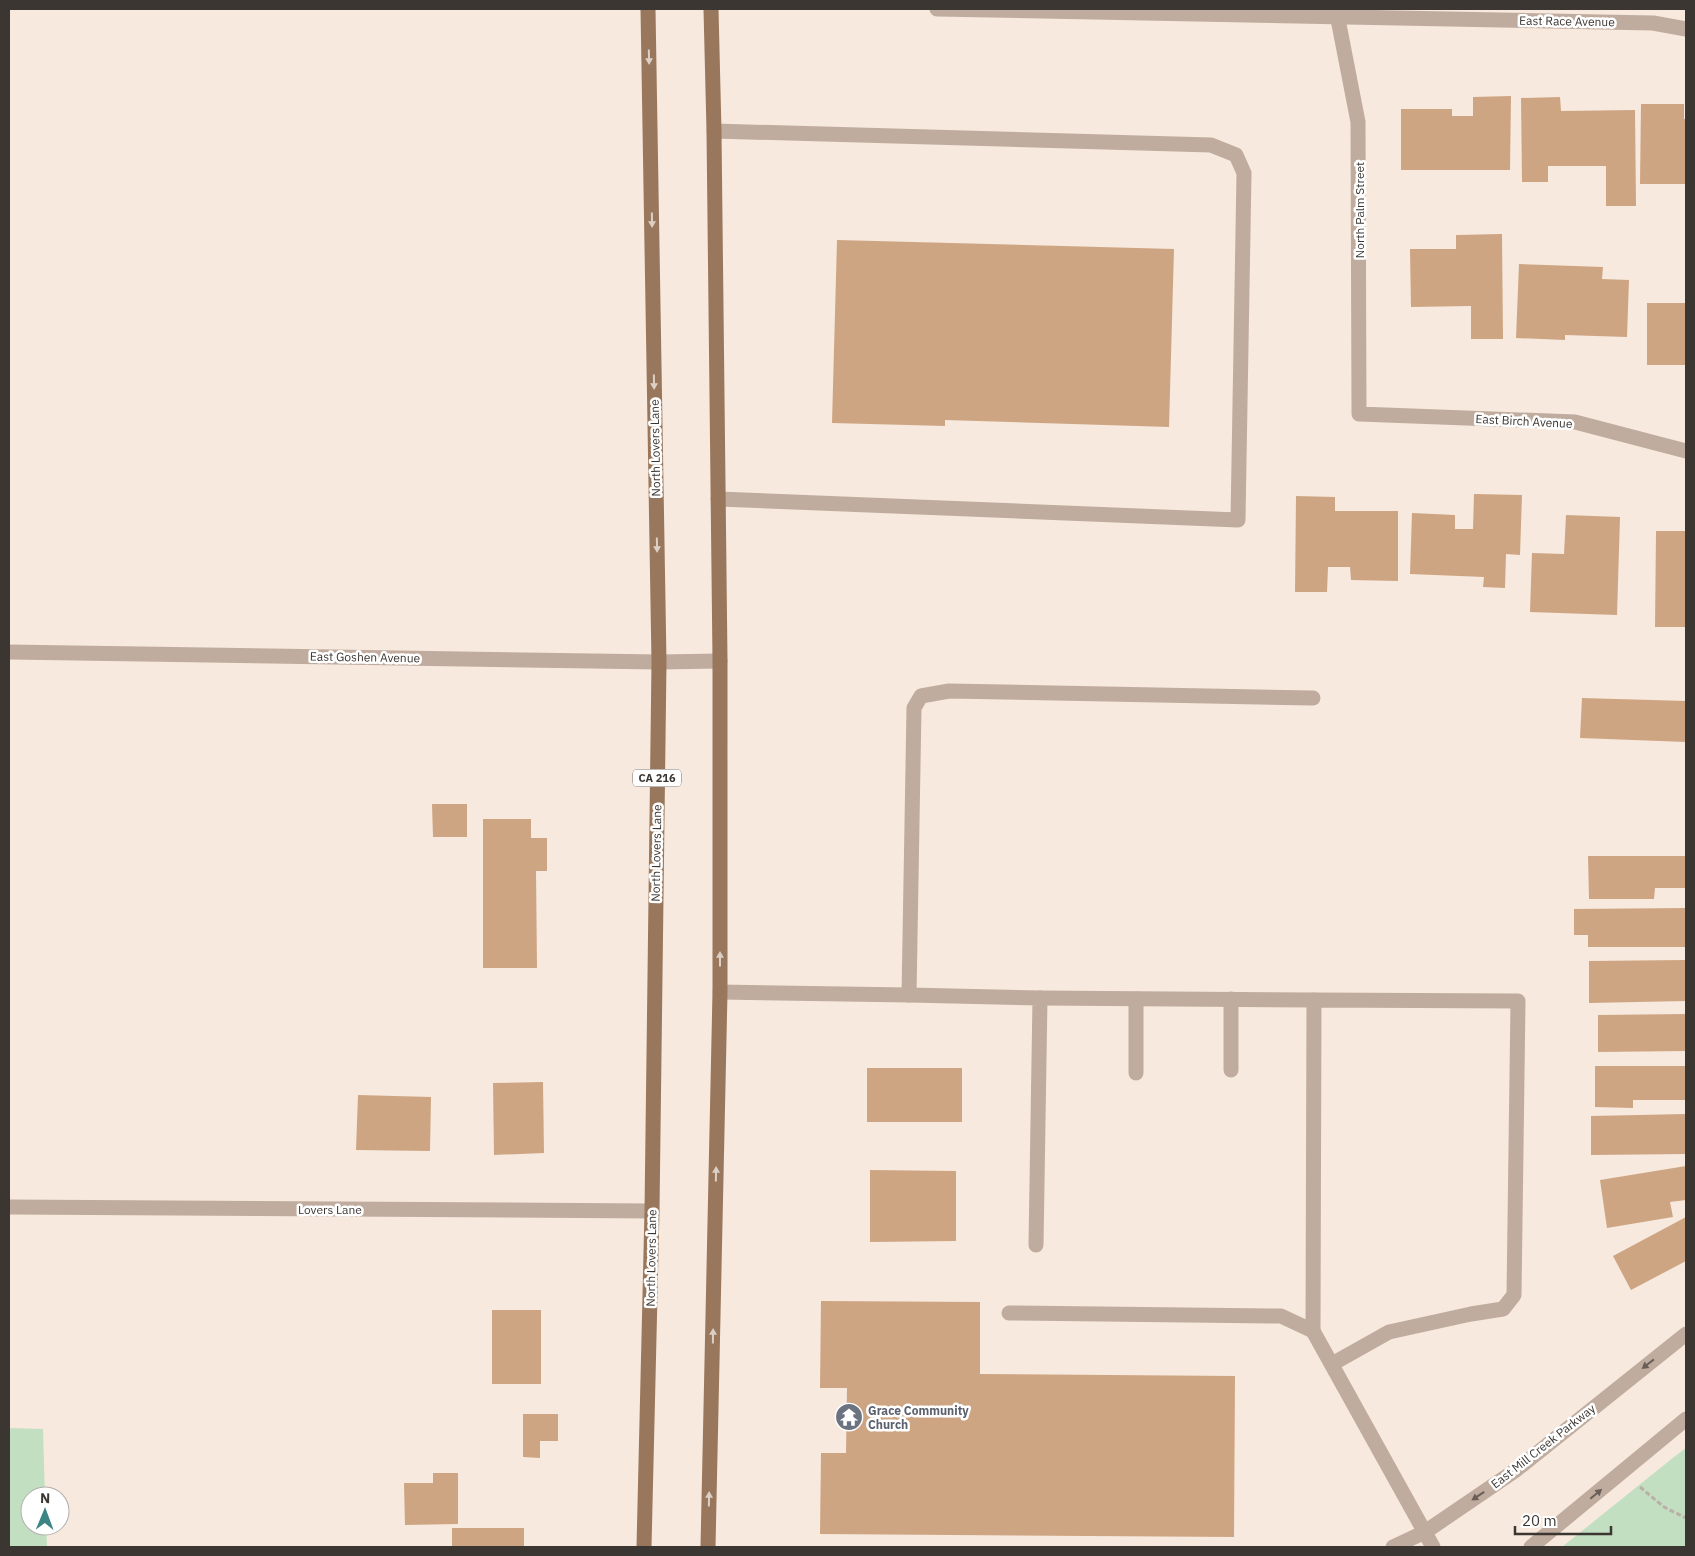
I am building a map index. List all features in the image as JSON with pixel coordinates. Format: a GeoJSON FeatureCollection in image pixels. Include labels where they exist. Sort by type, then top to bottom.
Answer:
{"type":"FeatureCollection","features":[{"type":"Feature","properties":{"kind":"main road","name":"North Lovers Lane"},"geometry":{"type":"LineString","coordinates":[[644,1547],[652,1211],[659,662],[648,9]]}},
{"type":"Feature","properties":{"kind":"main road"},"geometry":{"type":"LineString","coordinates":[[708,1547],[720,992],[720,661],[714,132],[710,9]]}},
{"type":"Feature","properties":{"kind":"street","name":"East Race Avenue"},"geometry":{"type":"LineString","coordinates":[[937,9],[1337,12],[1653,23],[1686,29]]}},
{"type":"Feature","properties":{"kind":"street","name":"North Palm Street"},"geometry":{"type":"LineString","coordinates":[[1337,12],[1358,122],[1359,414]]}},
{"type":"Feature","properties":{"kind":"street"},"geometry":{"type":"LineString","coordinates":[[714,132],[1210,145],[1236,155],[1244,173],[1238,520],[718,499]]}},
{"type":"Feature","properties":{"kind":"street","name":"East Birch Avenue"},"geometry":{"type":"LineString","coordinates":[[1359,414],[1575,422],[1686,452]]}},
{"type":"Feature","properties":{"kind":"street","name":"East Goshen Avenue"},"geometry":{"type":"LineString","coordinates":[[9,652],[659,662],[720,661]]}},
{"type":"Feature","properties":{"kind":"street"},"geometry":{"type":"LineString","coordinates":[[909,995],[914,708],[921,696],[949,691],[1313,698]]}},
{"type":"Feature","properties":{"kind":"street"},"geometry":{"type":"LineString","coordinates":[[720,992],[1040,998],[1518,1001],[1514,1295],[1503,1310],[1471,1314],[1390,1332],[1332,1364]]}},
{"type":"Feature","properties":{"kind":"street"},"geometry":{"type":"LineString","coordinates":[[1036,1245],[1040,998]]}},
{"type":"Feature","properties":{"kind":"street"},"geometry":{"type":"LineString","coordinates":[[1136,999],[1136,1073]]}},
{"type":"Feature","properties":{"kind":"street"},"geometry":{"type":"LineString","coordinates":[[1231,1000],[1231,1070]]}},
{"type":"Feature","properties":{"kind":"street"},"geometry":{"type":"LineString","coordinates":[[1314,1000],[1313,1331],[1433,1547]]}},
{"type":"Feature","properties":{"kind":"street","name":"Lovers Lane"},"geometry":{"type":"LineString","coordinates":[[9,1207],[652,1211]]}},
{"type":"Feature","properties":{"kind":"street"},"geometry":{"type":"LineString","coordinates":[[1009,1312],[1281,1316],[1313,1331]]}},
{"type":"Feature","properties":{"kind":"street","name":"East Mill Creek Parkway"},"geometry":{"type":"LineString","coordinates":[[1392,1547],[1425,1532],[1516,1470],[1686,1334]]}},
{"type":"Feature","properties":{"kind":"street"},"geometry":{"type":"LineString","coordinates":[[1532,1547],[1686,1419]]}},
{"type":"Feature","properties":{"kind":"path"},"geometry":{"type":"LineString","coordinates":[[1622,1472],[1664,1507],[1686,1518]]}},
{"type":"Feature","properties":{"kind":"green space"},"geometry":{"type":"Polygon","coordinates":[[[9,1428],[43,1429],[45,1486],[20,1486],[20,1536],[46,1536],[47,1547],[9,1547],[9,1428]]]}},
{"type":"Feature","properties":{"kind":"green space"},"geometry":{"type":"Polygon","coordinates":[[[1686,1448],[1686,1547],[1562,1547],[1674,1457],[1686,1448]]]}},
{"type":"Feature","properties":{"kind":"building"},"geometry":{"type":"Polygon","coordinates":[[[1511,96],[1510,170],[1401,170],[1401,109],[1452,109],[1452,116],[1473,116],[1473,97],[1511,96]]]}},
{"type":"Feature","properties":{"kind":"building"},"geometry":{"type":"Polygon","coordinates":[[[1560,97],[1561,111],[1635,110],[1636,206],[1606,206],[1606,166],[1548,166],[1548,182],[1522,182],[1521,98],[1560,97]]]}},
{"type":"Feature","properties":{"kind":"building"},"geometry":{"type":"Polygon","coordinates":[[[1641,104],[1684,104],[1684,119],[1686,119],[1686,184],[1640,184],[1641,104]]]}},
{"type":"Feature","properties":{"kind":"building"},"geometry":{"type":"Polygon","coordinates":[[[1502,234],[1503,339],[1471,339],[1471,306],[1411,307],[1410,249],[1456,249],[1456,235],[1502,234]]]}},
{"type":"Feature","properties":{"kind":"building"},"geometry":{"type":"Polygon","coordinates":[[[837,240],[1174,249],[1169,427],[945,420],[945,426],[832,423],[837,240]]]}},
{"type":"Feature","properties":{"kind":"building"},"geometry":{"type":"Polygon","coordinates":[[[1519,264],[1603,267],[1602,279],[1629,280],[1627,337],[1565,335],[1565,340],[1516,338],[1519,264]]]}},
{"type":"Feature","properties":{"kind":"building"},"geometry":{"type":"Polygon","coordinates":[[[1647,303],[1686,303],[1686,365],[1647,365],[1647,303]]]}},
{"type":"Feature","properties":{"kind":"building"},"geometry":{"type":"Polygon","coordinates":[[[1474,494],[1522,495],[1520,555],[1506,554],[1505,588],[1483,587],[1484,577],[1410,574],[1412,513],[1455,515],[1455,529],[1473,529],[1474,494]]]}},
{"type":"Feature","properties":{"kind":"building"},"geometry":{"type":"Polygon","coordinates":[[[1296,496],[1335,497],[1335,511],[1398,511],[1398,581],[1351,580],[1350,567],[1328,567],[1327,592],[1295,592],[1296,496]]]}},
{"type":"Feature","properties":{"kind":"building"},"geometry":{"type":"Polygon","coordinates":[[[1566,515],[1620,517],[1617,615],[1530,612],[1532,553],[1564,554],[1566,515]]]}},
{"type":"Feature","properties":{"kind":"building"},"geometry":{"type":"Polygon","coordinates":[[[1656,531],[1686,531],[1686,627],[1655,627],[1656,531]]]}},
{"type":"Feature","properties":{"kind":"building"},"geometry":{"type":"Polygon","coordinates":[[[1582,698],[1686,701],[1686,742],[1580,738],[1582,698]]]}},
{"type":"Feature","properties":{"kind":"building"},"geometry":{"type":"Polygon","coordinates":[[[432,804],[467,804],[467,837],[433,837],[432,804]]]}},
{"type":"Feature","properties":{"kind":"building"},"geometry":{"type":"Polygon","coordinates":[[[483,819],[531,819],[531,838],[547,838],[547,871],[536,871],[537,968],[483,968],[483,819]]]}},
{"type":"Feature","properties":{"kind":"building"},"geometry":{"type":"Polygon","coordinates":[[[1588,856],[1686,856],[1686,888],[1655,888],[1654,899],[1589,899],[1588,856]]]}},
{"type":"Feature","properties":{"kind":"building"},"geometry":{"type":"Polygon","coordinates":[[[1686,908],[1686,947],[1588,947],[1588,935],[1574,935],[1574,909],[1686,908]]]}},
{"type":"Feature","properties":{"kind":"building"},"geometry":{"type":"Polygon","coordinates":[[[1686,960],[1686,1001],[1589,1003],[1589,961],[1686,960]]]}},
{"type":"Feature","properties":{"kind":"building"},"geometry":{"type":"Polygon","coordinates":[[[1686,1014],[1686,1051],[1598,1052],[1598,1015],[1686,1014]]]}},
{"type":"Feature","properties":{"kind":"building"},"geometry":{"type":"Polygon","coordinates":[[[1595,1066],[1686,1066],[1686,1100],[1633,1100],[1633,1108],[1595,1107],[1595,1066]]]}},
{"type":"Feature","properties":{"kind":"building"},"geometry":{"type":"Polygon","coordinates":[[[867,1068],[962,1068],[962,1122],[867,1122],[867,1068]]]}},
{"type":"Feature","properties":{"kind":"building"},"geometry":{"type":"Polygon","coordinates":[[[543,1082],[544,1153],[494,1155],[493,1083],[543,1082]]]}},
{"type":"Feature","properties":{"kind":"building"},"geometry":{"type":"Polygon","coordinates":[[[358,1095],[431,1097],[430,1151],[356,1150],[358,1095]]]}},
{"type":"Feature","properties":{"kind":"building"},"geometry":{"type":"Polygon","coordinates":[[[1686,1114],[1686,1154],[1591,1155],[1591,1116],[1686,1114]]]}},
{"type":"Feature","properties":{"kind":"building"},"geometry":{"type":"Polygon","coordinates":[[[1686,1166],[1686,1200],[1670,1202],[1673,1217],[1607,1228],[1600,1180],[1686,1166]]]}},
{"type":"Feature","properties":{"kind":"building"},"geometry":{"type":"Polygon","coordinates":[[[870,1170],[956,1171],[956,1241],[870,1242],[870,1170]]]}},
{"type":"Feature","properties":{"kind":"building"},"geometry":{"type":"Polygon","coordinates":[[[1686,1217],[1686,1261],[1631,1290],[1613,1256],[1686,1217]]]}},
{"type":"Feature","properties":{"kind":"building"},"geometry":{"type":"Polygon","coordinates":[[[821,1301],[980,1302],[980,1374],[1235,1376],[1234,1537],[820,1534],[821,1453],[846,1453],[847,1388],[820,1388],[821,1301]]]}},
{"type":"Feature","properties":{"kind":"building"},"geometry":{"type":"Polygon","coordinates":[[[492,1310],[541,1310],[541,1384],[492,1384],[492,1310]]]}},
{"type":"Feature","properties":{"kind":"building"},"geometry":{"type":"Polygon","coordinates":[[[523,1414],[558,1414],[558,1441],[540,1441],[540,1458],[523,1457],[523,1414]]]}},
{"type":"Feature","properties":{"kind":"building"},"geometry":{"type":"Polygon","coordinates":[[[433,1473],[458,1473],[458,1524],[405,1525],[404,1483],[433,1483],[433,1473]]]}},
{"type":"Feature","properties":{"kind":"building"},"geometry":{"type":"Polygon","coordinates":[[[452,1528],[524,1528],[524,1547],[452,1547],[452,1528]]]}},
{"type":"Feature","properties":{"kind":"place","name":"Grace Community Church"},"geometry":{"type":"Point","coordinates":[849,1417]}}]}
